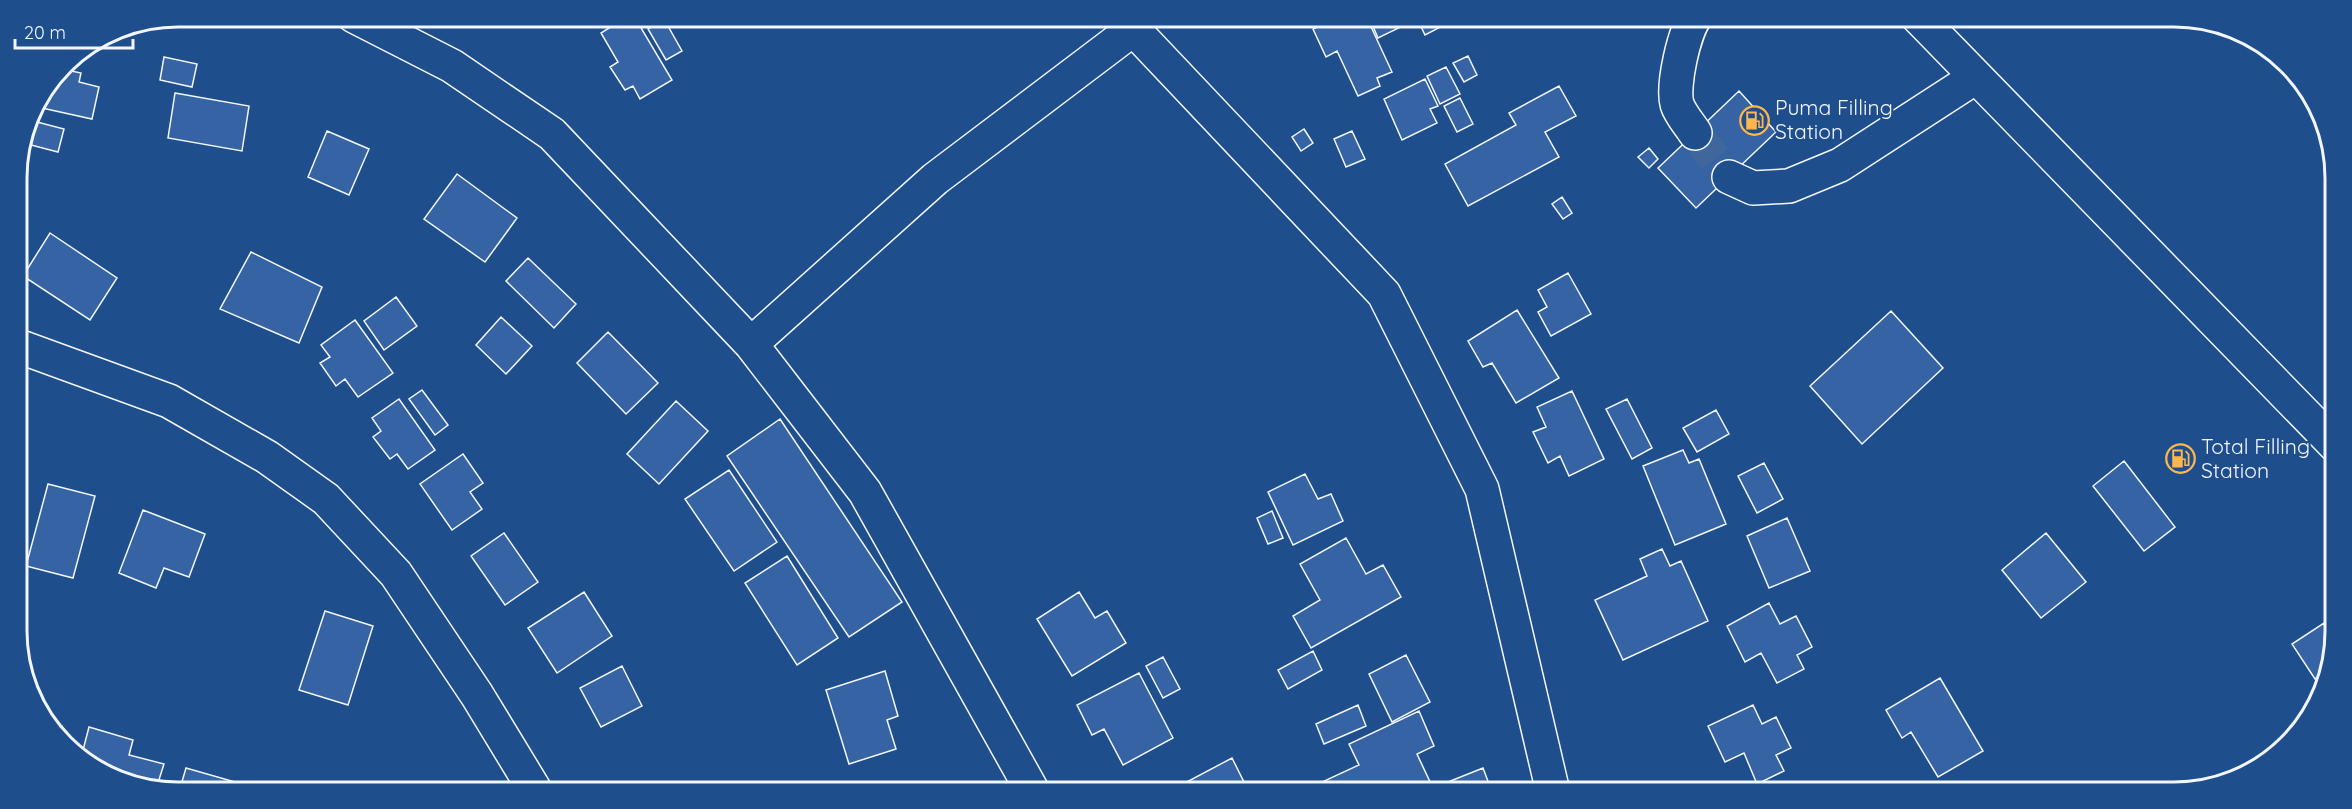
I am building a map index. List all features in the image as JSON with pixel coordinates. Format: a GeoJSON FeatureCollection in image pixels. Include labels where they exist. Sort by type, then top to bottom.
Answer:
{"type":"FeatureCollection","features":[{"type":"Feature","properties":{"kind":"main road"},"geometry":{"type":"LineString","coordinates":[[376,27],[452,66],[552,134],[751,344],[865,492],[1027,782]]}},
{"type":"Feature","properties":{"kind":"main road"},"geometry":{"type":"LineString","coordinates":[[751,344],[935,179],[1121,27]]}},
{"type":"Feature","properties":{"kind":"main road"},"geometry":{"type":"LineString","coordinates":[[1130,27],[1384,294],[1482,489],[1551,782]]}},
{"type":"Feature","properties":{"kind":"main road"},"geometry":{"type":"LineString","coordinates":[[1689,27],[1677,70],[1677,104],[1695,133]]}},
{"type":"Feature","properties":{"kind":"main road"},"geometry":{"type":"LineString","coordinates":[[1928,27],[2325,435]]}},
{"type":"Feature","properties":{"kind":"main road"},"geometry":{"type":"LineString","coordinates":[[1730,177],[1753,188],[1789,186],[1839,165],[1976,76]]}},
{"type":"Feature","properties":{"kind":"main road"},"geometry":{"type":"LineString","coordinates":[[27,349],[170,401],[267,457],[326,500],[396,574],[477,695],[530,782]]}},
{"type":"Feature","properties":{"kind":"building"},"geometry":{"type":"Polygon","coordinates":[[[611,27],[641,27],[672,80],[640,99],[633,86],[625,90],[610,67],[618,62],[601,33],[611,27]]]}},
{"type":"Feature","properties":{"kind":"building"},"geometry":{"type":"Polygon","coordinates":[[[668,27],[682,51],[666,60],[648,29],[668,27]]]}},
{"type":"Feature","properties":{"kind":"building"},"geometry":{"type":"Polygon","coordinates":[[[1317,27],[1371,27],[1392,72],[1377,78],[1380,86],[1358,96],[1337,51],[1326,57],[1313,29],[1317,27]]]}},
{"type":"Feature","properties":{"kind":"building"},"geometry":{"type":"Polygon","coordinates":[[[1373,27],[1401,27],[1378,38],[1373,27]]]}},
{"type":"Feature","properties":{"kind":"building"},"geometry":{"type":"Polygon","coordinates":[[[1421,27],[1440,27],[1425,35],[1421,27]]]}},
{"type":"Feature","properties":{"kind":"building"},"geometry":{"type":"Polygon","coordinates":[[[1468,56],[1477,75],[1464,82],[1453,63],[1468,56]]]}},
{"type":"Feature","properties":{"kind":"building"},"geometry":{"type":"Polygon","coordinates":[[[164,57],[197,64],[192,87],[160,80],[164,57]]]}},
{"type":"Feature","properties":{"kind":"building"},"geometry":{"type":"Polygon","coordinates":[[[1446,67],[1460,94],[1440,104],[1427,76],[1446,67]]]}},
{"type":"Feature","properties":{"kind":"building"},"geometry":{"type":"Polygon","coordinates":[[[71,71],[81,73],[79,82],[99,87],[92,119],[44,108],[52,94],[71,71]]]}},
{"type":"Feature","properties":{"kind":"building"},"geometry":{"type":"Polygon","coordinates":[[[1425,79],[1438,106],[1430,109],[1437,123],[1402,140],[1384,99],[1425,79]]]}},
{"type":"Feature","properties":{"kind":"building"},"geometry":{"type":"Polygon","coordinates":[[[1559,86],[1576,116],[1545,132],[1559,157],[1468,206],[1445,164],[1516,125],[1509,113],[1559,86]]]}},
{"type":"Feature","properties":{"kind":"building"},"geometry":{"type":"Polygon","coordinates":[[[1739,91],[1776,132],[1696,208],[1658,168],[1739,91]]]}},
{"type":"Feature","properties":{"kind":"building"},"geometry":{"type":"Polygon","coordinates":[[[175,93],[249,106],[242,151],[168,138],[175,93]]]}},
{"type":"Feature","properties":{"kind":"building"},"geometry":{"type":"Polygon","coordinates":[[[1460,98],[1473,124],[1457,132],[1444,106],[1460,98]]]}},
{"type":"Feature","properties":{"kind":"building"},"geometry":{"type":"Polygon","coordinates":[[[37,122],[64,129],[58,152],[31,145],[37,122]]]}},
{"type":"Feature","properties":{"kind":"building"},"geometry":{"type":"Polygon","coordinates":[[[1304,129],[1313,143],[1301,151],[1292,137],[1304,129]]]}},
{"type":"Feature","properties":{"kind":"building"},"geometry":{"type":"Polygon","coordinates":[[[327,131],[369,149],[349,195],[308,177],[327,131]]]}},
{"type":"Feature","properties":{"kind":"building"},"geometry":{"type":"Polygon","coordinates":[[[1352,131],[1365,159],[1346,167],[1334,139],[1352,131]]]}},
{"type":"Feature","properties":{"kind":"building"},"geometry":{"type":"Polygon","coordinates":[[[1649,148],[1658,159],[1649,168],[1638,157],[1649,148]]]}},
{"type":"Feature","properties":{"kind":"building"},"geometry":{"type":"Polygon","coordinates":[[[457,174],[517,218],[485,262],[424,219],[457,174]]]}},
{"type":"Feature","properties":{"kind":"building"},"geometry":{"type":"Polygon","coordinates":[[[1562,197],[1572,213],[1563,219],[1552,204],[1562,197]]]}},
{"type":"Feature","properties":{"kind":"building"},"geometry":{"type":"Polygon","coordinates":[[[50,233],[117,278],[90,320],[27,279],[27,270],[50,233]]]}},
{"type":"Feature","properties":{"kind":"building"},"geometry":{"type":"Polygon","coordinates":[[[251,252],[322,287],[299,343],[220,309],[251,252]]]}},
{"type":"Feature","properties":{"kind":"building"},"geometry":{"type":"Polygon","coordinates":[[[528,258],[576,304],[554,328],[506,281],[528,258]]]}},
{"type":"Feature","properties":{"kind":"building"},"geometry":{"type":"Polygon","coordinates":[[[1568,273],[1591,314],[1551,336],[1538,312],[1547,307],[1538,290],[1568,273]]]}},
{"type":"Feature","properties":{"kind":"building"},"geometry":{"type":"Polygon","coordinates":[[[396,297],[417,326],[384,350],[364,321],[396,297]]]}},
{"type":"Feature","properties":{"kind":"building"},"geometry":{"type":"Polygon","coordinates":[[[1517,310],[1559,378],[1516,403],[1492,363],[1483,367],[1468,341],[1517,310]]]}},
{"type":"Feature","properties":{"kind":"building"},"geometry":{"type":"Polygon","coordinates":[[[1891,311],[1943,368],[1862,444],[1810,386],[1891,311]]]}},
{"type":"Feature","properties":{"kind":"building"},"geometry":{"type":"Polygon","coordinates":[[[501,317],[532,346],[506,374],[476,345],[501,317]]]}},
{"type":"Feature","properties":{"kind":"building"},"geometry":{"type":"Polygon","coordinates":[[[355,320],[393,373],[358,397],[345,379],[336,386],[320,363],[330,357],[321,345],[355,320]]]}},
{"type":"Feature","properties":{"kind":"building"},"geometry":{"type":"Polygon","coordinates":[[[608,332],[658,383],[626,414],[577,363],[608,332]]]}},
{"type":"Feature","properties":{"kind":"building"},"geometry":{"type":"Polygon","coordinates":[[[422,390],[448,425],[435,435],[409,399],[422,390]]]}},
{"type":"Feature","properties":{"kind":"building"},"geometry":{"type":"Polygon","coordinates":[[[1572,391],[1604,459],[1569,476],[1560,456],[1548,463],[1533,432],[1546,427],[1537,407],[1572,391]]]}},
{"type":"Feature","properties":{"kind":"building"},"geometry":{"type":"Polygon","coordinates":[[[399,399],[435,450],[408,469],[397,454],[390,459],[373,437],[381,431],[372,418],[399,399]]]}},
{"type":"Feature","properties":{"kind":"building"},"geometry":{"type":"Polygon","coordinates":[[[1627,399],[1652,448],[1632,459],[1606,409],[1627,399]]]}},
{"type":"Feature","properties":{"kind":"building"},"geometry":{"type":"Polygon","coordinates":[[[676,401],[708,431],[659,484],[627,454],[676,401]]]}},
{"type":"Feature","properties":{"kind":"building"},"geometry":{"type":"Polygon","coordinates":[[[1716,410],[1729,434],[1697,452],[1683,428],[1716,410]]]}},
{"type":"Feature","properties":{"kind":"building"},"geometry":{"type":"Polygon","coordinates":[[[780,419],[902,602],[849,637],[727,456],[780,419]]]}},
{"type":"Feature","properties":{"kind":"building"},"geometry":{"type":"Polygon","coordinates":[[[1683,450],[1689,463],[1699,459],[1726,524],[1675,545],[1643,466],[1683,450]]]}},
{"type":"Feature","properties":{"kind":"building"},"geometry":{"type":"Polygon","coordinates":[[[463,454],[483,483],[470,492],[482,509],[452,530],[420,484],[463,454]]]}},
{"type":"Feature","properties":{"kind":"building"},"geometry":{"type":"Polygon","coordinates":[[[2124,461],[2175,527],[2144,551],[2093,486],[2124,461]]]}},
{"type":"Feature","properties":{"kind":"building"},"geometry":{"type":"Polygon","coordinates":[[[1764,463],[1783,499],[1757,513],[1738,476],[1764,463]]]}},
{"type":"Feature","properties":{"kind":"building"},"geometry":{"type":"Polygon","coordinates":[[[729,470],[777,542],[734,571],[685,499],[729,470]]]}},
{"type":"Feature","properties":{"kind":"building"},"geometry":{"type":"Polygon","coordinates":[[[1305,474],[1318,499],[1331,494],[1343,521],[1293,545],[1268,492],[1305,474]]]}},
{"type":"Feature","properties":{"kind":"building"},"geometry":{"type":"Polygon","coordinates":[[[48,484],[95,496],[73,578],[27,566],[48,484]]]}},
{"type":"Feature","properties":{"kind":"building"},"geometry":{"type":"Polygon","coordinates":[[[143,510],[205,534],[189,577],[164,568],[156,588],[119,573],[143,510]]]}},
{"type":"Feature","properties":{"kind":"building"},"geometry":{"type":"Polygon","coordinates":[[[1272,511],[1283,538],[1268,544],[1257,518],[1272,511]]]}},
{"type":"Feature","properties":{"kind":"building"},"geometry":{"type":"Polygon","coordinates":[[[1787,518],[1810,571],[1769,588],[1747,536],[1787,518]]]}},
{"type":"Feature","properties":{"kind":"building"},"geometry":{"type":"Polygon","coordinates":[[[504,533],[538,582],[505,605],[471,556],[504,533]]]}},
{"type":"Feature","properties":{"kind":"building"},"geometry":{"type":"Polygon","coordinates":[[[2046,533],[2086,582],[2041,618],[2002,570],[2046,533]]]}},
{"type":"Feature","properties":{"kind":"building"},"geometry":{"type":"Polygon","coordinates":[[[1346,538],[1366,574],[1383,565],[1401,597],[1311,648],[1293,616],[1320,600],[1300,564],[1346,538]]]}},
{"type":"Feature","properties":{"kind":"building"},"geometry":{"type":"Polygon","coordinates":[[[1662,549],[1670,566],[1681,561],[1708,621],[1623,660],[1595,600],[1647,576],[1640,559],[1662,549]]]}},
{"type":"Feature","properties":{"kind":"building"},"geometry":{"type":"Polygon","coordinates":[[[787,556],[838,638],[797,665],[745,583],[787,556]]]}},
{"type":"Feature","properties":{"kind":"building"},"geometry":{"type":"Polygon","coordinates":[[[584,592],[612,636],[557,673],[528,628],[584,592]]]}},
{"type":"Feature","properties":{"kind":"building"},"geometry":{"type":"Polygon","coordinates":[[[1079,592],[1095,618],[1107,611],[1126,643],[1072,676],[1037,619],[1079,592]]]}},
{"type":"Feature","properties":{"kind":"building"},"geometry":{"type":"Polygon","coordinates":[[[1769,603],[1780,624],[1796,616],[1812,647],[1797,655],[1804,669],[1777,683],[1761,653],[1745,662],[1727,626],[1769,603]]]}},
{"type":"Feature","properties":{"kind":"building"},"geometry":{"type":"Polygon","coordinates":[[[325,611],[373,626],[348,705],[299,690],[325,611]]]}},
{"type":"Feature","properties":{"kind":"building"},"geometry":{"type":"Polygon","coordinates":[[[2324,623],[2324,651],[2318,677],[2315,679],[2292,644],[2324,623]]]}},
{"type":"Feature","properties":{"kind":"building"},"geometry":{"type":"Polygon","coordinates":[[[1313,651],[1322,670],[1288,689],[1278,670],[1313,651]]]}},
{"type":"Feature","properties":{"kind":"building"},"geometry":{"type":"Polygon","coordinates":[[[1406,655],[1430,702],[1392,722],[1369,674],[1406,655]]]}},
{"type":"Feature","properties":{"kind":"building"},"geometry":{"type":"Polygon","coordinates":[[[1163,657],[1180,689],[1163,698],[1146,666],[1163,657]]]}},
{"type":"Feature","properties":{"kind":"building"},"geometry":{"type":"Polygon","coordinates":[[[622,666],[642,706],[601,727],[580,688],[622,666]]]}},
{"type":"Feature","properties":{"kind":"building"},"geometry":{"type":"Polygon","coordinates":[[[885,671],[898,716],[887,720],[896,749],[849,764],[826,690],[885,671]]]}},
{"type":"Feature","properties":{"kind":"building"},"geometry":{"type":"Polygon","coordinates":[[[1139,673],[1173,738],[1123,765],[1104,729],[1092,735],[1077,705],[1139,673]]]}},
{"type":"Feature","properties":{"kind":"building"},"geometry":{"type":"Polygon","coordinates":[[[1940,678],[1983,751],[1938,777],[1911,732],[1902,738],[1886,710],[1940,678]]]}},
{"type":"Feature","properties":{"kind":"building"},"geometry":{"type":"Polygon","coordinates":[[[1358,705],[1366,726],[1324,744],[1316,724],[1358,705]]]}},
{"type":"Feature","properties":{"kind":"building"},"geometry":{"type":"Polygon","coordinates":[[[1753,705],[1762,724],[1776,717],[1791,748],[1776,755],[1784,771],[1761,782],[1756,782],[1744,753],[1725,762],[1708,726],[1753,705]]]}},
{"type":"Feature","properties":{"kind":"building"},"geometry":{"type":"Polygon","coordinates":[[[1419,711],[1434,746],[1417,754],[1430,782],[1322,782],[1359,765],[1349,744],[1419,711]]]}},
{"type":"Feature","properties":{"kind":"building"},"geometry":{"type":"Polygon","coordinates":[[[89,727],[133,740],[129,755],[164,764],[158,781],[120,771],[83,749],[89,727]]]}},
{"type":"Feature","properties":{"kind":"building"},"geometry":{"type":"Polygon","coordinates":[[[1232,758],[1244,782],[1187,782],[1232,758]]]}},
{"type":"Feature","properties":{"kind":"building"},"geometry":{"type":"Polygon","coordinates":[[[186,768],[235,782],[182,782],[186,768]]]}},
{"type":"Feature","properties":{"kind":"building"},"geometry":{"type":"Polygon","coordinates":[[[1483,768],[1488,782],[1448,782],[1483,768]]]}},
{"type":"Feature","properties":{"kind":"tunnel"},"geometry":{"type":"LineString","coordinates":[[1695,133],[1729,177]]}},
{"type":"Feature","properties":{"kind":"place","name":"Puma Filling Station"},"geometry":{"type":"Point","coordinates":[1754,120]}},
{"type":"Feature","properties":{"kind":"place","name":"Total Filling Station"},"geometry":{"type":"Point","coordinates":[2180,459]}}]}
